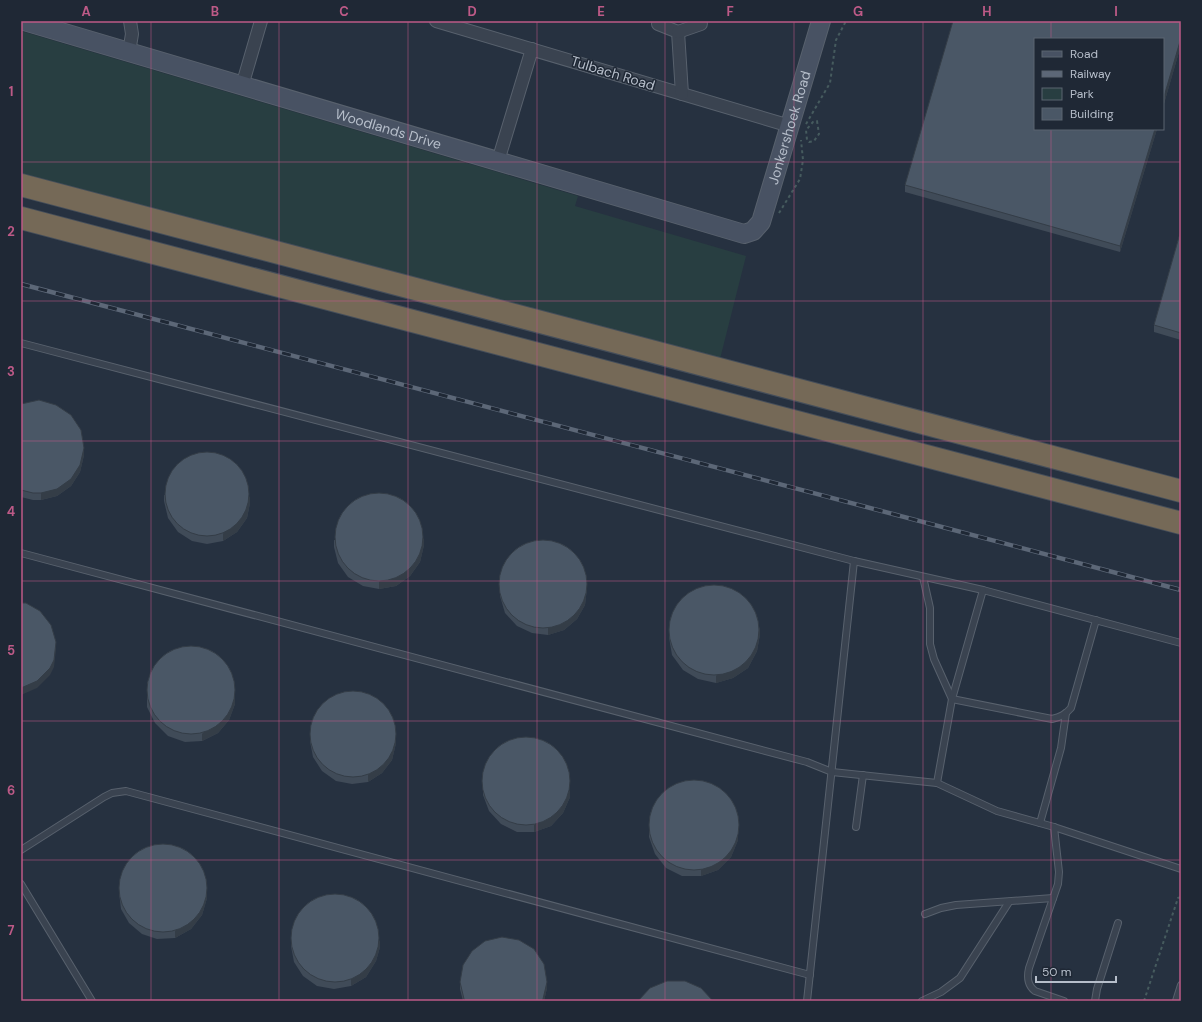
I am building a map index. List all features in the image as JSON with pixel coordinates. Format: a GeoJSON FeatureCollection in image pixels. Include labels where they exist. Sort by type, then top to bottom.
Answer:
{"type":"FeatureCollection","features":[{"type":"Feature","properties":{"kind":"highway"},"geometry":{"type":"LineString","coordinates":[[21,185],[1181,491]]}},
{"type":"Feature","properties":{"kind":"highway"},"geometry":{"type":"LineString","coordinates":[[21,218],[1181,523]]}},
{"type":"Feature","properties":{"kind":"street","name":"Woodlands Drive"},"geometry":{"type":"LineString","coordinates":[[24,21],[736,232],[744,234],[753,231]]}},
{"type":"Feature","properties":{"kind":"street"},"geometry":{"type":"LineString","coordinates":[[129,52],[132,34],[130,21]]}},
{"type":"Feature","properties":{"kind":"street"},"geometry":{"type":"LineString","coordinates":[[242,86],[261,21]]}},
{"type":"Feature","properties":{"kind":"street","name":"Tulbach Road"},"geometry":{"type":"LineString","coordinates":[[436,21],[800,130]]}},
{"type":"Feature","properties":{"kind":"street","name":"Jonkershoek Road"},"geometry":{"type":"LineString","coordinates":[[753,231],[761,222],[800,130],[821,21]]}},
{"type":"Feature","properties":{"kind":"street"},"geometry":{"type":"LineString","coordinates":[[658,24],[678,32],[701,24]]}},
{"type":"Feature","properties":{"kind":"street"},"geometry":{"type":"LineString","coordinates":[[678,32],[682,94]]}},
{"type":"Feature","properties":{"kind":"street"},"geometry":{"type":"LineString","coordinates":[[498,161],[532,50]]}},
{"type":"Feature","properties":{"kind":"lane"},"geometry":{"type":"LineString","coordinates":[[21,343],[854,561],[984,590],[1181,643]]}},
{"type":"Feature","properties":{"kind":"lane"},"geometry":{"type":"LineString","coordinates":[[21,553],[807,762],[832,772],[937,783],[997,811],[1054,827],[1181,869]]}},
{"type":"Feature","properties":{"kind":"lane"},"geometry":{"type":"LineString","coordinates":[[807,1001],[854,561]]}},
{"type":"Feature","properties":{"kind":"lane"},"geometry":{"type":"LineString","coordinates":[[923,577],[930,608],[930,644],[934,659],[952,699]]}},
{"type":"Feature","properties":{"kind":"lane"},"geometry":{"type":"LineString","coordinates":[[937,783],[952,699],[984,590]]}},
{"type":"Feature","properties":{"kind":"lane"},"geometry":{"type":"LineString","coordinates":[[952,699],[1052,719],[1066,713],[1071,708],[1096,620]]}},
{"type":"Feature","properties":{"kind":"lane"},"geometry":{"type":"LineString","coordinates":[[1040,823],[1062,748],[1066,713]]}},
{"type":"Feature","properties":{"kind":"lane"},"geometry":{"type":"LineString","coordinates":[[856,826],[863,775]]}},
{"type":"Feature","properties":{"kind":"lane"},"geometry":{"type":"LineString","coordinates":[[21,850],[104,797],[112,793],[126,791],[810,975]]}},
{"type":"Feature","properties":{"kind":"lane"},"geometry":{"type":"LineString","coordinates":[[1054,827],[1058,878],[1053,898],[1029,968],[1028,979],[1031,989],[1034,992],[1064,1001]]}},
{"type":"Feature","properties":{"kind":"lane"},"geometry":{"type":"LineString","coordinates":[[21,884],[92,1001]]}},
{"type":"Feature","properties":{"kind":"lane"},"geometry":{"type":"LineString","coordinates":[[925,914],[941,908],[956,905],[1053,898]]}},
{"type":"Feature","properties":{"kind":"lane"},"geometry":{"type":"LineString","coordinates":[[922,1001],[941,992],[960,978],[1009,902]]}},
{"type":"Feature","properties":{"kind":"lane"},"geometry":{"type":"LineString","coordinates":[[1095,1001],[1097,989],[1118,923]]}},
{"type":"Feature","properties":{"kind":"lane"},"geometry":{"type":"LineString","coordinates":[[1176,1001],[1181,985]]}},
{"type":"Feature","properties":{"kind":"path"},"geometry":{"type":"LineString","coordinates":[[777,218],[800,179],[803,160],[800,130],[830,83],[836,40],[846,21]]}},
{"type":"Feature","properties":{"kind":"path"},"geometry":{"type":"LineString","coordinates":[[816,121],[818,123],[819,134],[814,141],[809,142],[800,130],[816,121]]}},
{"type":"Feature","properties":{"kind":"path"},"geometry":{"type":"LineString","coordinates":[[1144,1001],[1178,898],[1181,897]]}},
{"type":"Feature","properties":{"kind":"green space"},"geometry":{"type":"Polygon","coordinates":[[[21,31],[578,196],[575,206],[746,256],[720,359],[21,174],[21,31]]]}},
{"type":"Feature","properties":{"kind":"building"},"geometry":{"type":"Polygon","coordinates":[[[953,21],[1181,21],[1181,38],[1164,97],[1164,38],[1034,38],[1034,130],[1155,130],[1120,246],[905,185],[953,21]]]}},
{"type":"Feature","properties":{"kind":"building"},"geometry":{"type":"Polygon","coordinates":[[[1181,230],[1181,333],[1154,325],[1181,230]]]}},
{"type":"Feature","properties":{"kind":"building"},"geometry":{"type":"Polygon","coordinates":[[[39,400],[56,405],[71,415],[81,430],[84,448],[80,465],[71,479],[57,489],[41,493],[33,493],[21,490],[21,404],[39,400]]]}},
{"type":"Feature","properties":{"kind":"building"},"geometry":{"type":"Polygon","coordinates":[[[199,452],[215,452],[231,459],[242,470],[249,486],[249,502],[246,510],[237,524],[231,529],[215,536],[199,536],[183,529],[172,518],[165,502],[165,486],[172,470],[183,459],[199,452]]]}},
{"type":"Feature","properties":{"kind":"building"},"geometry":{"type":"Polygon","coordinates":[[[379,493],[396,496],[404,500],[416,512],[420,520],[423,537],[420,554],[416,562],[404,574],[396,578],[379,581],[362,578],[354,574],[342,562],[338,554],[335,537],[338,520],[342,512],[354,500],[362,496],[379,493]]]}},
{"type":"Feature","properties":{"kind":"building"},"geometry":{"type":"Polygon","coordinates":[[[543,540],[560,544],[574,553],[583,567],[587,584],[583,601],[574,615],[560,624],[543,628],[526,624],[512,615],[503,601],[499,584],[503,567],[512,553],[526,544],[543,540]]]}},
{"type":"Feature","properties":{"kind":"building"},"geometry":{"type":"Polygon","coordinates":[[[714,585],[731,588],[746,598],[756,613],[759,630],[756,647],[746,662],[731,672],[714,675],[697,672],[682,662],[672,647],[669,630],[672,613],[682,598],[697,588],[714,585]]]}},
{"type":"Feature","properties":{"kind":"building"},"geometry":{"type":"Polygon","coordinates":[[[21,603],[26,603],[40,611],[51,625],[56,642],[54,660],[50,668],[37,681],[21,688],[21,603]]]}},
{"type":"Feature","properties":{"kind":"building"},"geometry":{"type":"Polygon","coordinates":[[[191,646],[208,649],[222,659],[232,673],[235,690],[232,707],[222,721],[208,731],[191,734],[174,731],[160,721],[150,707],[147,690],[150,673],[160,659],[174,649],[191,646]]]}},
{"type":"Feature","properties":{"kind":"building"},"geometry":{"type":"Polygon","coordinates":[[[353,691],[369,695],[383,704],[392,718],[396,734],[392,750],[383,764],[369,773],[353,777],[337,773],[323,764],[314,750],[310,734],[314,718],[323,704],[337,695],[353,691]]]}},
{"type":"Feature","properties":{"kind":"building"},"geometry":{"type":"Polygon","coordinates":[[[526,737],[543,741],[557,750],[566,764],[570,781],[566,798],[557,812],[543,821],[526,825],[509,821],[495,812],[486,798],[482,781],[486,764],[495,750],[509,741],[526,737]]]}},
{"type":"Feature","properties":{"kind":"building"},"geometry":{"type":"Polygon","coordinates":[[[694,780],[703,781],[719,788],[731,800],[738,816],[738,834],[731,850],[719,862],[703,869],[694,870],[685,869],[669,862],[657,850],[650,834],[649,825],[650,816],[657,800],[669,788],[685,781],[694,780]]]}},
{"type":"Feature","properties":{"kind":"building"},"geometry":{"type":"Polygon","coordinates":[[[163,844],[180,848],[194,857],[203,871],[207,888],[203,905],[194,919],[180,928],[163,932],[146,928],[132,919],[123,905],[119,888],[123,871],[132,857],[146,848],[163,844]]]}},
{"type":"Feature","properties":{"kind":"building"},"geometry":{"type":"Polygon","coordinates":[[[335,894],[352,898],[366,907],[375,921],[379,938],[375,955],[366,969],[352,978],[335,982],[318,978],[304,969],[295,955],[291,938],[295,921],[304,907],[318,898],[335,894]]]}},
{"type":"Feature","properties":{"kind":"building"},"geometry":{"type":"Polygon","coordinates":[[[502,937],[519,940],[534,949],[544,964],[547,982],[543,999],[541,1001],[466,1001],[464,999],[460,982],[463,965],[472,951],[485,941],[502,937]]]}},
{"type":"Feature","properties":{"kind":"building"},"geometry":{"type":"Polygon","coordinates":[[[667,981],[685,981],[701,988],[713,1001],[638,1001],[650,988],[667,981]]]}},
{"type":"Feature","properties":{"kind":"railway"},"geometry":{"type":"LineString","coordinates":[[21,284],[1181,590]]}}]}
